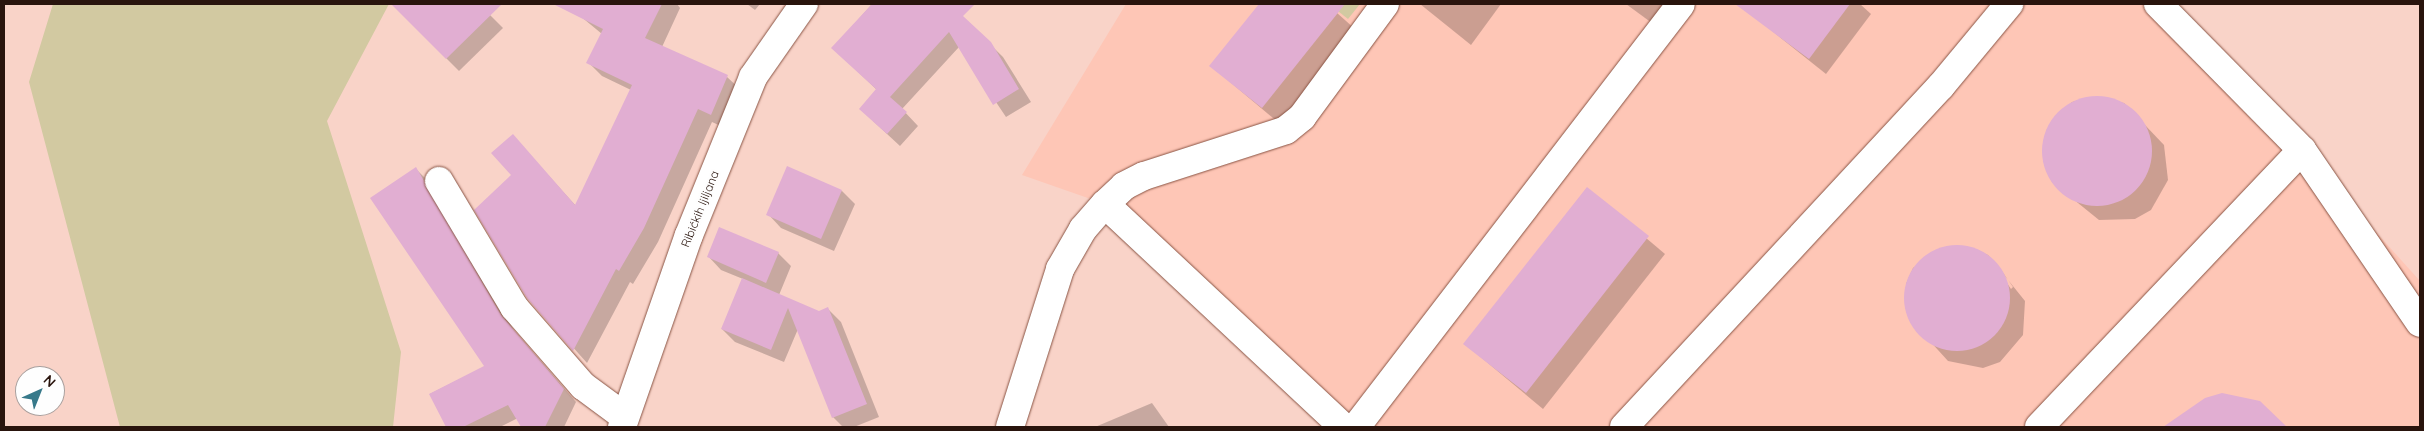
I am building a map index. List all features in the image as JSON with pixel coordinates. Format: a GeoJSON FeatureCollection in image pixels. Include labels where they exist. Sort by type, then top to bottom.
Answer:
{"type":"FeatureCollection","features":[{"type":"Feature","properties":{"kind":"street","name":"Ribićkih ljiljana"},"geometry":{"type":"LineString","coordinates":[[624,422],[689,235],[754,77],[804,4]]}},
{"type":"Feature","properties":{"kind":"street"},"geometry":{"type":"LineString","coordinates":[[1010,427],[1060,269],[1083,229],[1105,204],[1124,186],[1144,176],[1286,130],[1302,117],[1385,4]]}},
{"type":"Feature","properties":{"kind":"street"},"geometry":{"type":"LineString","coordinates":[[1356,427],[1681,4]]}},
{"type":"Feature","properties":{"kind":"street"},"geometry":{"type":"LineString","coordinates":[[1624,427],[1941,86],[2009,4]]}},
{"type":"Feature","properties":{"kind":"street"},"geometry":{"type":"LineString","coordinates":[[2158,4],[2302,150],[2420,323]]}},
{"type":"Feature","properties":{"kind":"street"},"geometry":{"type":"LineString","coordinates":[[2039,427],[2302,150]]}},
{"type":"Feature","properties":{"kind":"street"},"geometry":{"type":"LineString","coordinates":[[440,180],[514,307],[583,386],[624,422]]}},
{"type":"Feature","properties":{"kind":"street"},"geometry":{"type":"LineString","coordinates":[[1105,204],[1343,427]]}},
{"type":"Feature","properties":{"kind":"shaded area"},"geometry":{"type":"Polygon","coordinates":[[[53,4],[389,4],[327,121],[401,352],[393,427],[120,427],[29,82],[53,4]]]}},
{"type":"Feature","properties":{"kind":"shaded area"},"geometry":{"type":"Polygon","coordinates":[[[1126,4],[2158,4],[2302,150],[2420,281],[2420,427],[1343,427],[1105,204],[1022,175],[1126,4]]]}},
{"type":"Feature","properties":{"kind":"shaded area"},"geometry":{"type":"Polygon","coordinates":[[[1329,4],[1360,4],[1348,19],[1329,4]]]}},
{"type":"Feature","properties":{"kind":"building"},"geometry":{"type":"Polygon","coordinates":[[[391,4],[502,4],[446,59],[391,4]]]}},
{"type":"Feature","properties":{"kind":"building"},"geometry":{"type":"Polygon","coordinates":[[[553,4],[662,4],[645,38],[728,75],[711,115],[698,109],[644,228],[619,271],[616,269],[573,351],[527,298],[474,210],[511,175],[491,153],[513,134],[575,205],[632,85],[586,63],[603,29],[553,4]]]}},
{"type":"Feature","properties":{"kind":"building"},"geometry":{"type":"Polygon","coordinates":[[[872,4],[975,4],[963,16],[991,42],[1019,89],[993,105],[949,32],[890,97],[907,112],[887,134],[859,109],[876,89],[831,48],[872,4]]]}},
{"type":"Feature","properties":{"kind":"building"},"geometry":{"type":"Polygon","coordinates":[[[1259,4],[1345,4],[1262,108],[1209,66],[1259,4]]]}},
{"type":"Feature","properties":{"kind":"building"},"geometry":{"type":"Polygon","coordinates":[[[1735,4],[1850,4],[1809,59],[1735,4]]]}},
{"type":"Feature","properties":{"kind":"building"},"geometry":{"type":"Polygon","coordinates":[[[2097,96],[2118,100],[2136,112],[2148,130],[2152,151],[2148,172],[2136,190],[2118,202],[2097,206],[2076,202],[2058,190],[2046,172],[2042,151],[2046,130],[2058,112],[2076,100],[2097,96]]]}},
{"type":"Feature","properties":{"kind":"building"},"geometry":{"type":"Polygon","coordinates":[[[787,166],[842,190],[821,239],[766,215],[787,166]]]}},
{"type":"Feature","properties":{"kind":"building"},"geometry":{"type":"Polygon","coordinates":[[[416,167],[501,315],[564,389],[545,427],[521,427],[508,405],[463,427],[446,427],[429,394],[484,366],[370,198],[416,167]]]}},
{"type":"Feature","properties":{"kind":"building"},"geometry":{"type":"Polygon","coordinates":[[[1587,187],[1649,236],[1526,393],[1463,344],[1587,187]]]}},
{"type":"Feature","properties":{"kind":"building"},"geometry":{"type":"Polygon","coordinates":[[[719,227],[779,252],[766,283],[707,257],[719,227]]]}},
{"type":"Feature","properties":{"kind":"building"},"geometry":{"type":"Polygon","coordinates":[[[1957,245],[1977,249],[1995,260],[2006,278],[2010,298],[2006,318],[1995,336],[1977,347],[1957,351],[1937,347],[1919,336],[1908,318],[1904,298],[1908,278],[1919,260],[1937,249],[1957,245]]]}},
{"type":"Feature","properties":{"kind":"building"},"geometry":{"type":"Polygon","coordinates":[[[742,278],[819,311],[828,307],[867,404],[832,418],[788,308],[771,350],[721,329],[742,278]]]}},
{"type":"Feature","properties":{"kind":"building"},"geometry":{"type":"Polygon","coordinates":[[[2222,393],[2260,401],[2287,427],[2163,427],[2205,398],[2222,393]]]}}]}
